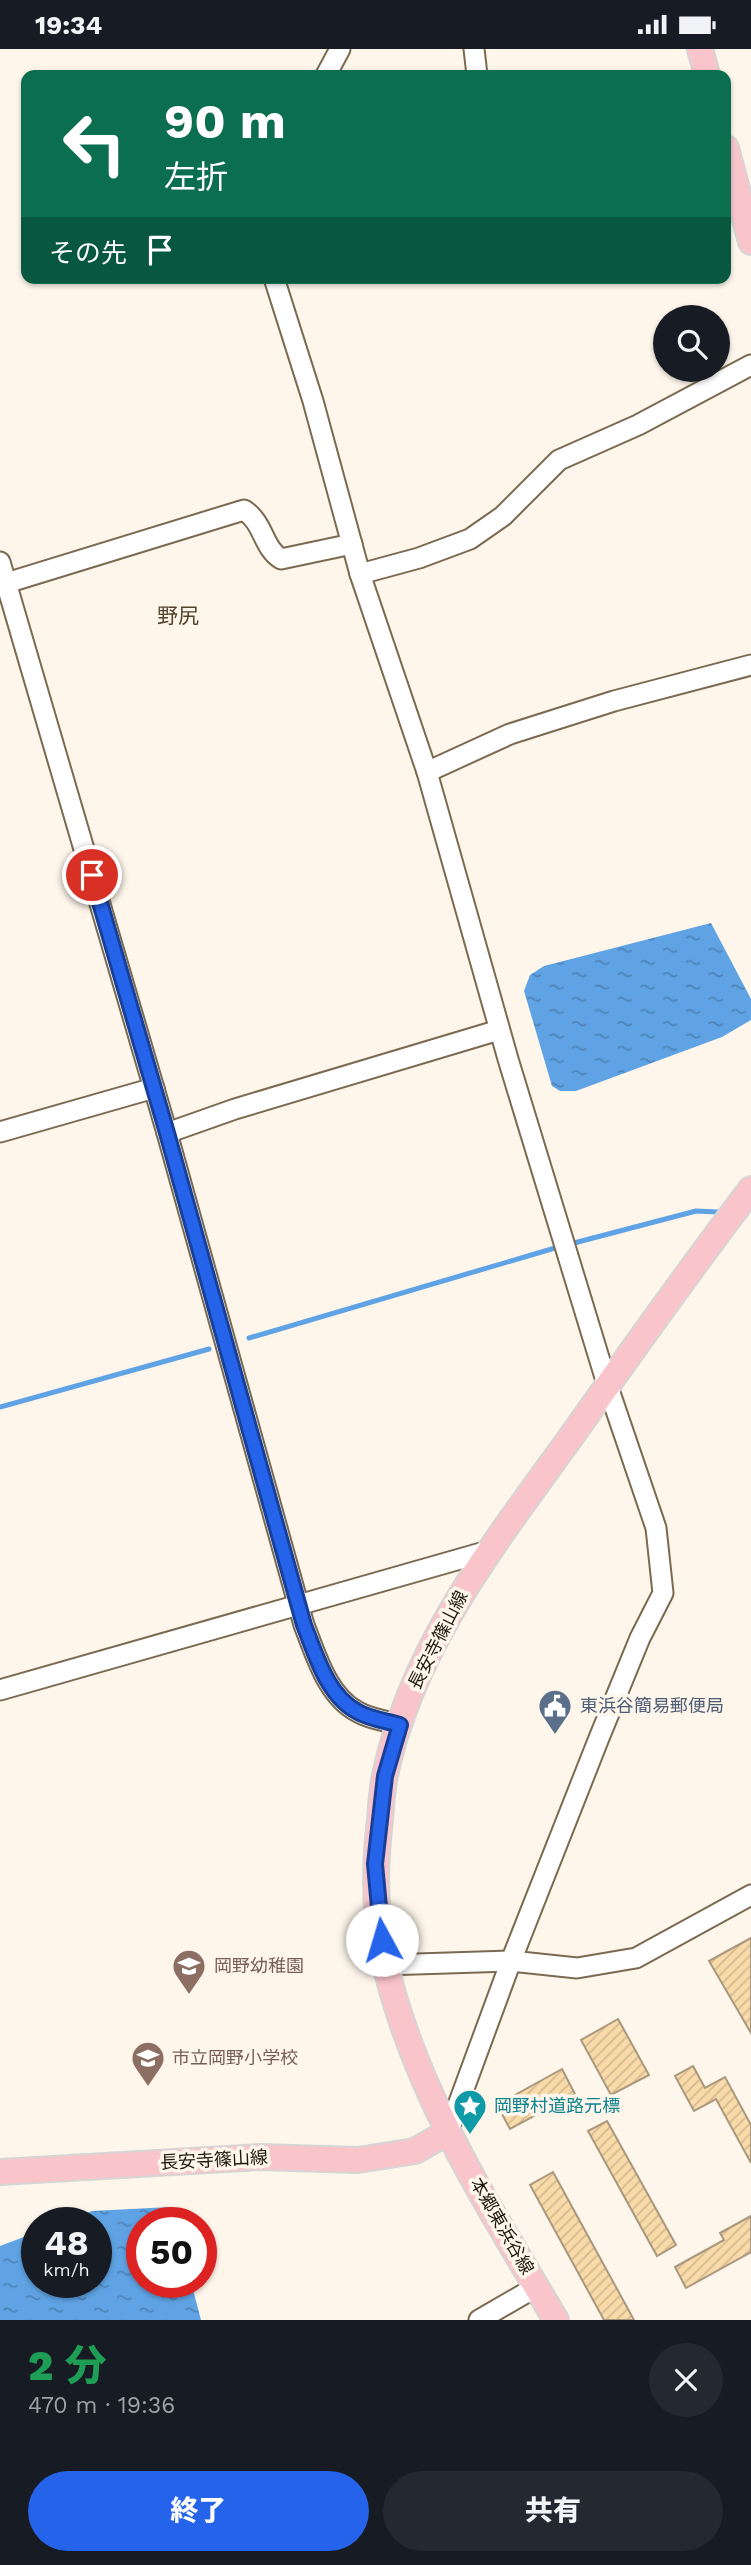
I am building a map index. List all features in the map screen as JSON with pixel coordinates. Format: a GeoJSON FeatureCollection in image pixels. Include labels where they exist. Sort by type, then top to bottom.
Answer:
{"type":"FeatureCollection","features":[{"type":"Feature","properties":{"kind":"main road"},"geometry":{"type":"LineString","coordinates":[[700,49],[706,70]]}},
{"type":"Feature","properties":{"kind":"main road"},"geometry":{"type":"LineString","coordinates":[[731,167],[751,242]]}},
{"type":"Feature","properties":{"kind":"main road","name":"長安寺篠山線"},"geometry":{"type":"LineString","coordinates":[[0,2172],[260,2157],[358,2160],[415,2151],[448,2131],[406,2036],[385,1965],[375,1864],[385,1776],[400,1725],[421,1665],[458,1597],[488,1551],[750,1191]]}},
{"type":"Feature","properties":{"kind":"main road","name":"本郷東浜谷線"},"geometry":{"type":"LineString","coordinates":[[448,2131],[556,2320]]}},
{"type":"Feature","properties":{"kind":"street"},"geometry":{"type":"LineString","coordinates":[[329,70],[340,49]]}},
{"type":"Feature","properties":{"kind":"street"},"geometry":{"type":"LineString","coordinates":[[474,49],[476,70]]}},
{"type":"Feature","properties":{"kind":"street"},"geometry":{"type":"LineString","coordinates":[[276,284],[313,401],[360,574],[428,772],[499,1030],[607,1384],[656,1528],[663,1593],[640,1638],[511,1961],[448,2131]]}},
{"type":"Feature","properties":{"kind":"street"},"geometry":{"type":"LineString","coordinates":[[360,574],[419,558],[470,539],[503,516],[558,460],[638,425],[751,365]]}},
{"type":"Feature","properties":{"kind":"street"},"geometry":{"type":"LineString","coordinates":[[3,584],[244,510],[253,516],[272,554],[281,559],[352,544]]}},
{"type":"Feature","properties":{"kind":"street"},"geometry":{"type":"LineString","coordinates":[[0,562],[3,584],[167,1133],[299,1606],[321,1668],[340,1699],[359,1713],[400,1725]]}},
{"type":"Feature","properties":{"kind":"street"},"geometry":{"type":"LineString","coordinates":[[428,772],[510,734],[614,701],[751,665]]}},
{"type":"Feature","properties":{"kind":"street"},"geometry":{"type":"LineString","coordinates":[[167,1133],[235,1109],[499,1030]]}},
{"type":"Feature","properties":{"kind":"street"},"geometry":{"type":"LineString","coordinates":[[0,1132],[154,1088]]}},
{"type":"Feature","properties":{"kind":"street"},"geometry":{"type":"LineString","coordinates":[[0,1690],[488,1551]]}},
{"type":"Feature","properties":{"kind":"street"},"geometry":{"type":"LineString","coordinates":[[385,1965],[511,1961],[576,1968],[636,1958],[751,1895]]}},
{"type":"Feature","properties":{"kind":"street"},"geometry":{"type":"LineString","coordinates":[[479,2320],[536,2287]]}},
{"type":"Feature","properties":{"kind":"water"},"geometry":{"type":"Polygon","coordinates":[[[711,923],[751,999],[751,1020],[722,1037],[576,1091],[560,1091],[552,1086],[524,991],[530,975],[544,966],[711,923]]]}},
{"type":"Feature","properties":{"kind":"water"},"geometry":{"type":"Polygon","coordinates":[[[126,2209],[126,2298],[195,2298],[201,2320],[0,2320],[0,2246],[21,2238],[21,2298],[112,2298],[112,2210],[126,2209]]]}},
{"type":"Feature","properties":{"kind":"building"},"geometry":{"type":"Polygon","coordinates":[[[751,1938],[751,2033],[709,1961],[751,1938]]]}},
{"type":"Feature","properties":{"kind":"building"},"geometry":{"type":"Polygon","coordinates":[[[618,2019],[649,2075],[611,2095],[581,2040],[618,2019]]]}},
{"type":"Feature","properties":{"kind":"building"},"geometry":{"type":"Polygon","coordinates":[[[693,2066],[705,2088],[725,2077],[751,2125],[751,2163],[716,2099],[694,2111],[675,2076],[693,2066]]]}},
{"type":"Feature","properties":{"kind":"building"},"geometry":{"type":"Polygon","coordinates":[[[562,2069],[575,2094],[510,2129],[497,2105],[562,2069]]]}},
{"type":"Feature","properties":{"kind":"building"},"geometry":{"type":"Polygon","coordinates":[[[607,2121],[676,2245],[657,2256],[588,2131],[607,2121]]]}},
{"type":"Feature","properties":{"kind":"building"},"geometry":{"type":"Polygon","coordinates":[[[553,2172],[634,2320],[604,2320],[530,2185],[553,2172]]]}},
{"type":"Feature","properties":{"kind":"building"},"geometry":{"type":"Polygon","coordinates":[[[751,2216],[751,2252],[686,2288],[675,2267],[724,2240],[720,2233],[751,2216]]]}},
{"type":"Feature","properties":{"kind":"waterway"},"geometry":{"type":"LineString","coordinates":[[574,1243],[696,1211],[718,1212]]}},
{"type":"Feature","properties":{"kind":"waterway"},"geometry":{"type":"LineString","coordinates":[[249,1338],[555,1248]]}},
{"type":"Feature","properties":{"kind":"waterway"},"geometry":{"type":"LineString","coordinates":[[0,1407],[209,1349]]}},
{"type":"Feature","properties":{"kind":"place","name":"東浜谷簡易郵便局"},"geometry":{"type":"Point","coordinates":[555,1736]}},
{"type":"Feature","properties":{"kind":"place","name":"岡野幼稚園"},"geometry":{"type":"Point","coordinates":[189,1996]}},
{"type":"Feature","properties":{"kind":"place","name":"市立岡野小学校"},"geometry":{"type":"Point","coordinates":[148,2088]}},
{"type":"Feature","properties":{"kind":"place","name":"岡野村道路元標"},"geometry":{"type":"Point","coordinates":[470,2136]}},
{"type":"Feature","properties":{"kind":"district","name":"野尻"},"geometry":{"type":"Point","coordinates":[178,616]}},
{"type":"Feature","properties":{"kind":"route"},"geometry":{"type":"LineString","coordinates":[[92,875],[304,1625],[321,1668],[340,1699],[359,1713],[400,1725],[385,1776],[375,1864],[382,1940]]}}]}
